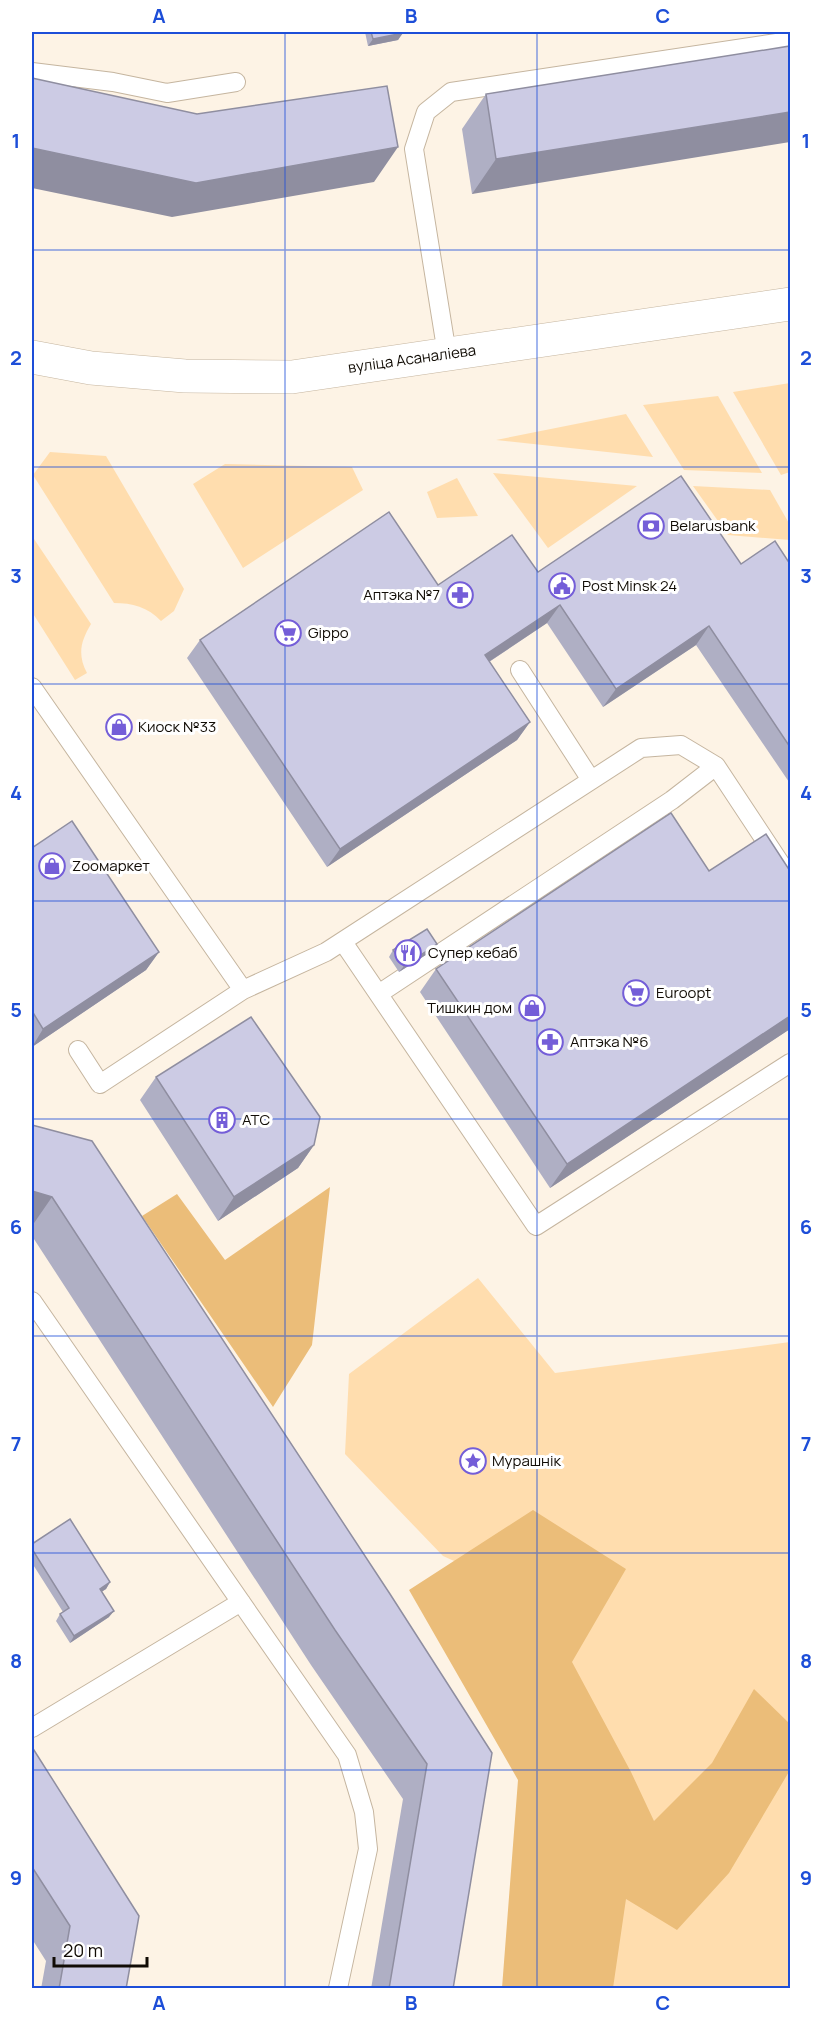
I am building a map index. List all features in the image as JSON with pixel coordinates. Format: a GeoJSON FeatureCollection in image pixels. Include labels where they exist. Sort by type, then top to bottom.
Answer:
{"type":"FeatureCollection","features":[{"type":"Feature","properties":{"kind":"main road","name":"вуліца Асаналіева"},"geometry":{"type":"LineString","coordinates":[[32,357],[91,368],[184,376],[292,377],[790,304]]}},
{"type":"Feature","properties":{"kind":"lane"},"geometry":{"type":"LineString","coordinates":[[447,354],[414,149],[426,112],[452,92],[790,41]]}},
{"type":"Feature","properties":{"kind":"lane"},"geometry":{"type":"LineString","coordinates":[[32,72],[112,82],[167,93],[236,82]]}},
{"type":"Feature","properties":{"kind":"lane"},"geometry":{"type":"LineString","coordinates":[[520,670],[591,780]]}},
{"type":"Feature","properties":{"kind":"lane"},"geometry":{"type":"LineString","coordinates":[[32,687],[243,990]]}},
{"type":"Feature","properties":{"kind":"lane"},"geometry":{"type":"LineString","coordinates":[[78,1050],[100,1084],[243,990],[343,942],[641,748],[681,745],[716,766],[790,878]]}},
{"type":"Feature","properties":{"kind":"lane"},"geometry":{"type":"LineString","coordinates":[[380,993],[672,800],[716,766]]}},
{"type":"Feature","properties":{"kind":"lane"},"geometry":{"type":"LineString","coordinates":[[343,942],[380,993],[536,1226],[790,1063]]}},
{"type":"Feature","properties":{"kind":"lane"},"geometry":{"type":"LineString","coordinates":[[32,1301],[347,1755],[364,1812],[368,1849],[338,1989]]}},
{"type":"Feature","properties":{"kind":"lane"},"geometry":{"type":"LineString","coordinates":[[32,1728],[241,1602]]}},
{"type":"Feature","properties":{"kind":"shaded area"},"geometry":{"type":"Polygon","coordinates":[[[790,383],[790,472],[781,475],[733,392],[790,383]]]}},
{"type":"Feature","properties":{"kind":"shaded area"},"geometry":{"type":"Polygon","coordinates":[[[718,396],[762,473],[684,470],[643,405],[718,396]]]}},
{"type":"Feature","properties":{"kind":"shaded area"},"geometry":{"type":"Polygon","coordinates":[[[626,414],[653,457],[496,440],[626,414]]]}},
{"type":"Feature","properties":{"kind":"shaded area"},"geometry":{"type":"Polygon","coordinates":[[[50,452],[106,456],[184,589],[174,611],[161,621],[151,612],[139,607],[114,603],[33,475],[50,452]]]}},
{"type":"Feature","properties":{"kind":"shaded area"},"geometry":{"type":"Polygon","coordinates":[[[225,464],[352,467],[363,490],[243,568],[193,484],[225,464]]]}},
{"type":"Feature","properties":{"kind":"shaded area"},"geometry":{"type":"Polygon","coordinates":[[[493,473],[637,486],[548,548],[493,473]]]}},
{"type":"Feature","properties":{"kind":"shaded area"},"geometry":{"type":"Polygon","coordinates":[[[457,478],[478,516],[437,518],[427,492],[457,478]]]}},
{"type":"Feature","properties":{"kind":"shaded area"},"geometry":{"type":"Polygon","coordinates":[[[693,486],[770,490],[790,525],[790,540],[728,535],[693,486]]]}},
{"type":"Feature","properties":{"kind":"shaded area"},"geometry":{"type":"Polygon","coordinates":[[[32,536],[91,624],[85,636],[81,654],[87,673],[75,680],[32,612],[32,536]]]}},
{"type":"Feature","properties":{"kind":"shaded area"},"geometry":{"type":"Polygon","coordinates":[[[330,1187],[312,1345],[273,1407],[142,1216],[177,1194],[225,1260],[330,1187]]]}},
{"type":"Feature","properties":{"kind":"shaded area"},"geometry":{"type":"Polygon","coordinates":[[[478,1278],[555,1373],[790,1342],[790,1988],[527,1988],[532,1596],[443,1556],[345,1454],[349,1374],[478,1278]]]}},
{"type":"Feature","properties":{"kind":"shaded area"},"geometry":{"type":"Polygon","coordinates":[[[533,1510],[626,1569],[572,1662],[631,1772],[654,1821],[712,1763],[754,1689],[790,1724],[790,1770],[729,1873],[677,1930],[626,1899],[613,1988],[502,1988],[518,1780],[409,1590],[533,1510]]]}},
{"type":"Feature","properties":{"kind":"building"},"geometry":{"type":"Polygon","coordinates":[[[371,32],[402,32],[403,33],[373,39],[371,32]]]}},
{"type":"Feature","properties":{"kind":"building"},"geometry":{"type":"Polygon","coordinates":[[[790,46],[790,112],[496,159],[486,94],[790,46]]]}},
{"type":"Feature","properties":{"kind":"building"},"geometry":{"type":"Polygon","coordinates":[[[32,78],[197,114],[387,86],[398,147],[196,183],[32,148],[32,78]]]}},
{"type":"Feature","properties":{"kind":"building"},"geometry":{"type":"Polygon","coordinates":[[[681,476],[741,564],[775,541],[790,564],[790,747],[709,626],[616,689],[560,605],[485,655],[530,722],[340,849],[200,640],[389,512],[438,585],[512,535],[538,572],[681,476]]]}},
{"type":"Feature","properties":{"kind":"building"},"geometry":{"type":"Polygon","coordinates":[[[671,813],[709,871],[766,834],[790,871],[790,1016],[567,1164],[436,969],[671,813]]]}},
{"type":"Feature","properties":{"kind":"building"},"geometry":{"type":"Polygon","coordinates":[[[72,821],[159,952],[43,1029],[32,1011],[32,848],[72,821]]]}},
{"type":"Feature","properties":{"kind":"building"},"geometry":{"type":"Polygon","coordinates":[[[427,929],[437,944],[404,966],[393,950],[427,929]]]}},
{"type":"Feature","properties":{"kind":"building","name":"АТС"},"geometry":{"type":"Polygon","coordinates":[[[251,1017],[320,1117],[314,1145],[234,1197],[156,1077],[251,1017]]]}},
{"type":"Feature","properties":{"kind":"building"},"geometry":{"type":"Polygon","coordinates":[[[32,1125],[92,1141],[492,1753],[453,1989],[389,1989],[427,1764],[335,1630],[52,1197],[32,1191],[32,1125]]]}},
{"type":"Feature","properties":{"kind":"building"},"geometry":{"type":"Polygon","coordinates":[[[70,1519],[110,1582],[100,1589],[114,1611],[74,1636],[60,1614],[69,1608],[32,1549],[32,1544],[70,1519]]]}},
{"type":"Feature","properties":{"kind":"building"},"geometry":{"type":"Polygon","coordinates":[[[32,1747],[139,1916],[126,1989],[59,1989],[70,1926],[32,1867],[32,1747]]]}},
{"type":"Feature","properties":{"kind":"place","name":"Belarusbank"},"geometry":{"type":"Point","coordinates":[651,526]}},
{"type":"Feature","properties":{"kind":"place","name":"Post Minsk 24"},"geometry":{"type":"Point","coordinates":[562,586]}},
{"type":"Feature","properties":{"kind":"place","name":"Аптэка №7"},"geometry":{"type":"Point","coordinates":[460,595]}},
{"type":"Feature","properties":{"kind":"place","name":"Gippo"},"geometry":{"type":"Point","coordinates":[288,633]}},
{"type":"Feature","properties":{"kind":"place","name":"Киоск №33"},"geometry":{"type":"Point","coordinates":[119,727]}},
{"type":"Feature","properties":{"kind":"place","name":"Zooмаркет"},"geometry":{"type":"Point","coordinates":[52,866]}},
{"type":"Feature","properties":{"kind":"place","name":"Супер кебаб"},"geometry":{"type":"Point","coordinates":[408,953]}},
{"type":"Feature","properties":{"kind":"place","name":"Euroopt"},"geometry":{"type":"Point","coordinates":[636,993]}},
{"type":"Feature","properties":{"kind":"place","name":"Тишкин дом"},"geometry":{"type":"Point","coordinates":[532,1008]}},
{"type":"Feature","properties":{"kind":"place","name":"Аптэка №6"},"geometry":{"type":"Point","coordinates":[550,1042]}},
{"type":"Feature","properties":{"kind":"place","name":"АТС"},"geometry":{"type":"Point","coordinates":[222,1120]}},
{"type":"Feature","properties":{"kind":"place","name":"Мурашнік"},"geometry":{"type":"Point","coordinates":[473,1461]}}]}
